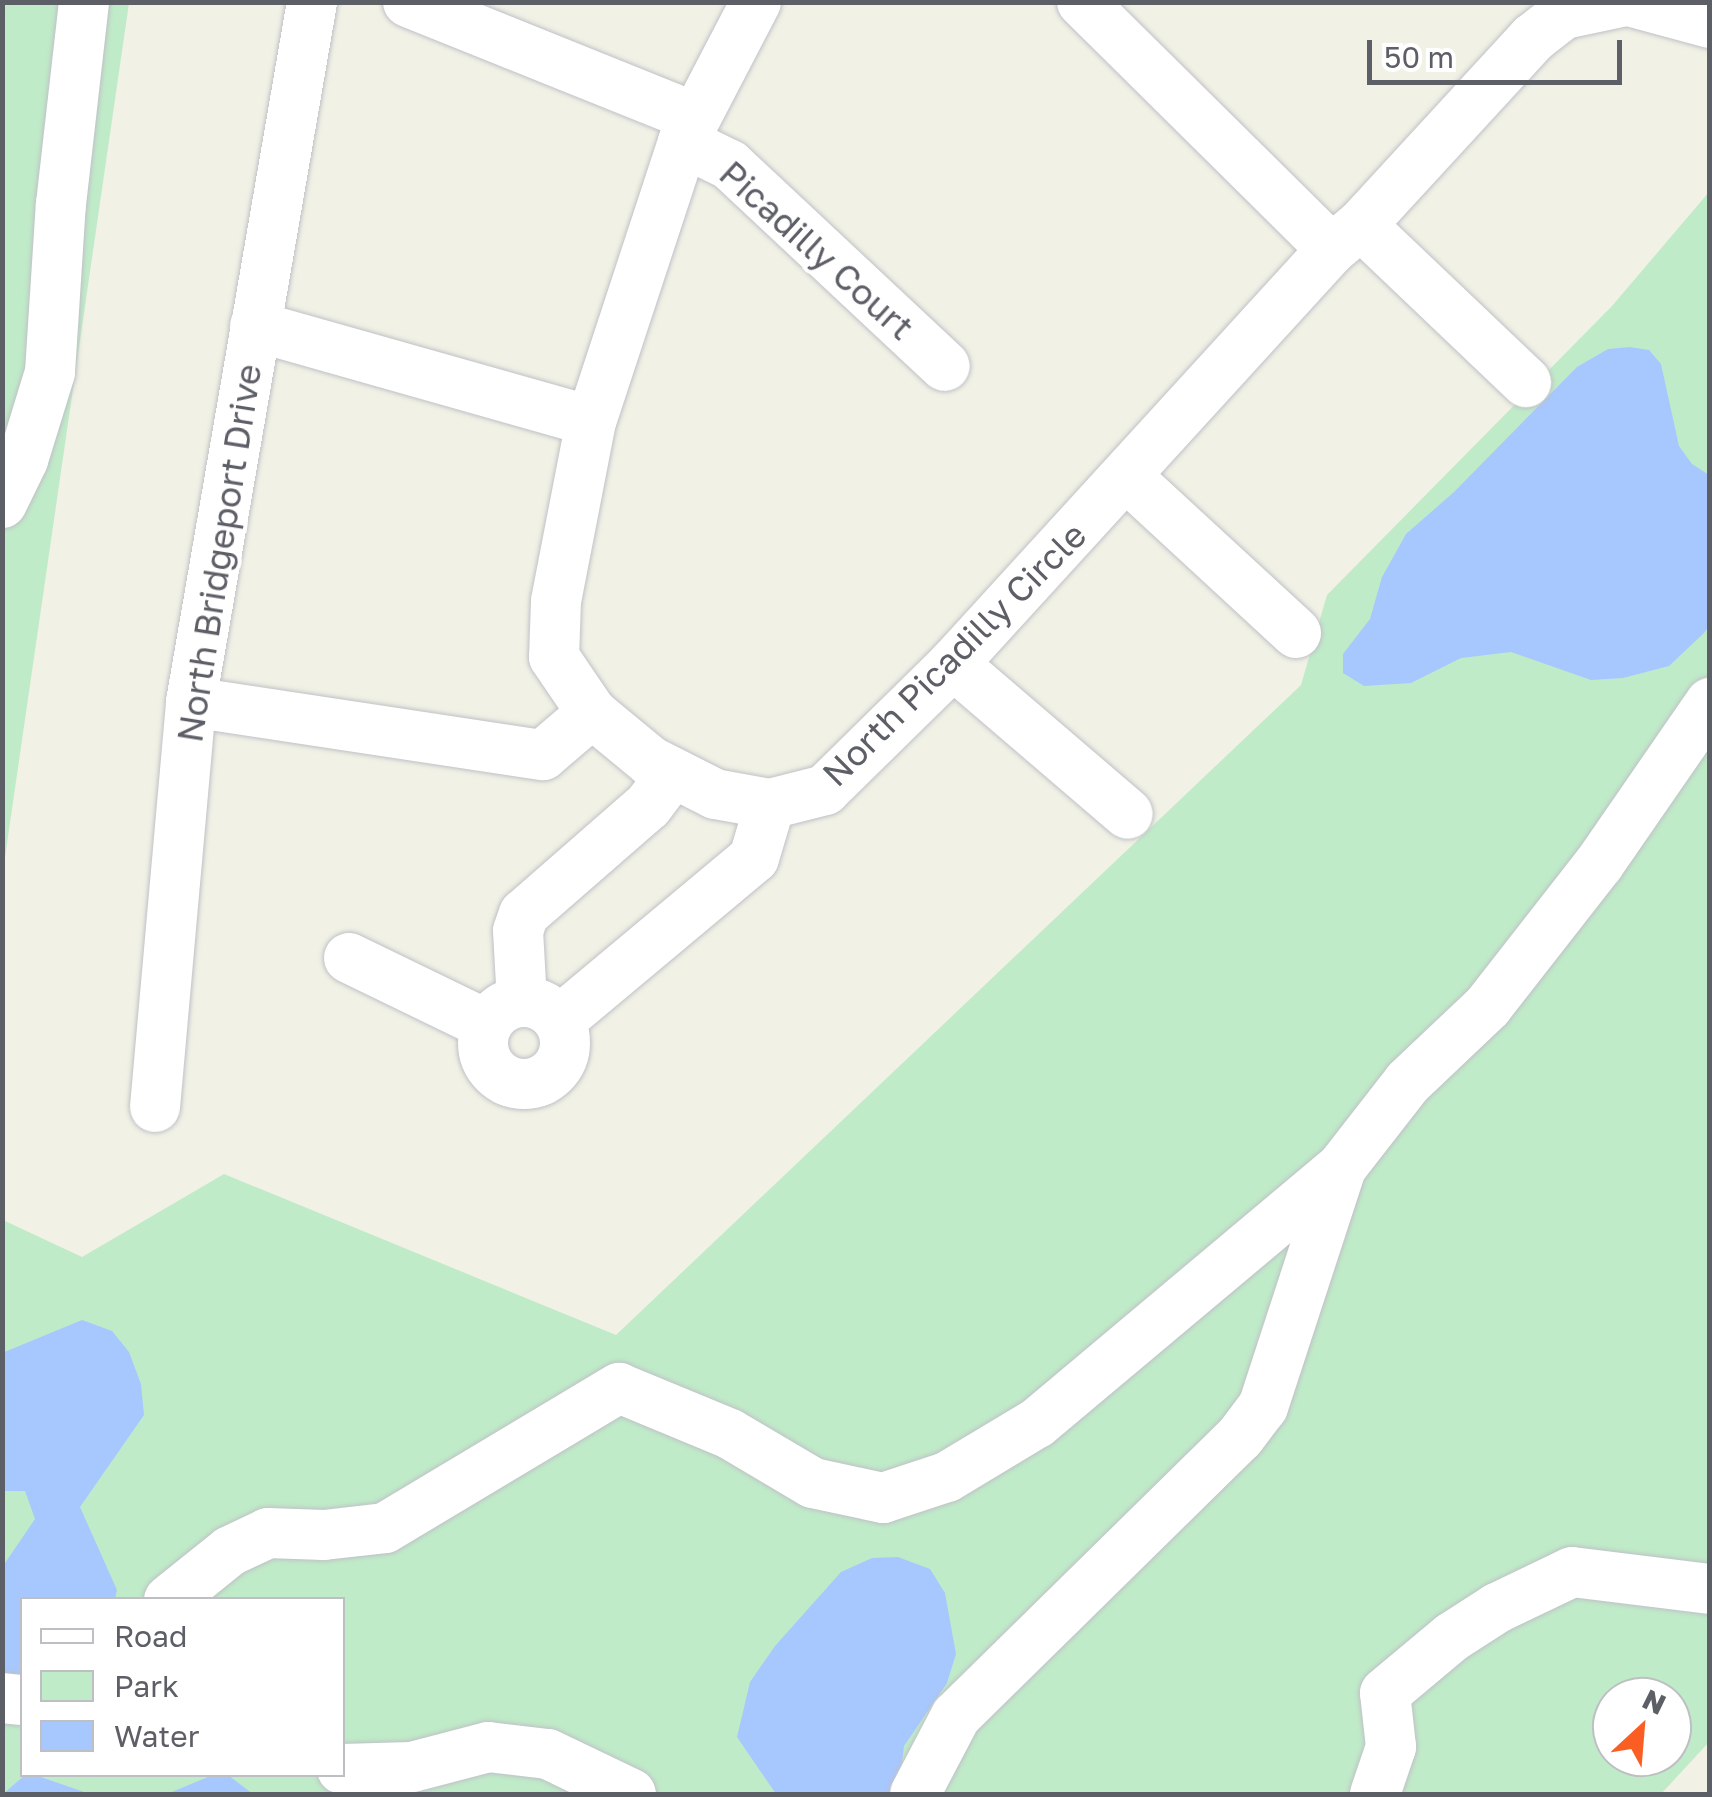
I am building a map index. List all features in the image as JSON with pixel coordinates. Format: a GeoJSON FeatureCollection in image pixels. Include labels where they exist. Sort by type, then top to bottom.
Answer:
{"type":"FeatureCollection","features":[{"type":"Feature","properties":{"kind":"street"},"geometry":{"type":"LineString","coordinates":[[2,503],[23,460],[50,372],[62,204],[84,2]]}},
{"type":"Feature","properties":{"kind":"street","name":"North Bridgeport Drive"},"geometry":{"type":"LineString","coordinates":[[155,1107],[190,702],[312,2]]}},
{"type":"Feature","properties":{"kind":"street","name":"Picadilly Court"},"geometry":{"type":"LineString","coordinates":[[408,2],[688,129],[945,366]]}},
{"type":"Feature","properties":{"kind":"street","name":"North Picadilly Circle"},"geometry":{"type":"LineString","coordinates":[[756,2],[688,129],[591,421],[556,601],[554,657],[592,713],[671,775],[714,794],[770,804],[825,790],[952,664],[1533,38],[1564,14],[1621,2]]}},
{"type":"Feature","properties":{"kind":"street"},"geometry":{"type":"LineString","coordinates":[[1632,2],[1710,22]]}},
{"type":"Feature","properties":{"kind":"street"},"geometry":{"type":"LineString","coordinates":[[1082,3],[1346,237],[1526,382]]}},
{"type":"Feature","properties":{"kind":"street"},"geometry":{"type":"LineString","coordinates":[[255,326],[591,421]]}},
{"type":"Feature","properties":{"kind":"street"},"geometry":{"type":"LineString","coordinates":[[1126,477],[1296,633]]}},
{"type":"Feature","properties":{"kind":"street"},"geometry":{"type":"LineString","coordinates":[[952,664],[1128,814]]}},
{"type":"Feature","properties":{"kind":"street"},"geometry":{"type":"LineString","coordinates":[[190,702],[542,754],[592,713]]}},
{"type":"Feature","properties":{"kind":"street"},"geometry":{"type":"LineString","coordinates":[[173,1597],[230,1552],[268,1534],[324,1535],[386,1528],[619,1388],[730,1434],[813,1483],[883,1498],[947,1477],[1037,1423],[1341,1168],[1408,1082],[1488,1006],[1599,864],[1710,703]]}},
{"type":"Feature","properties":{"kind":"street"},"geometry":{"type":"LineString","coordinates":[[523,1016],[518,931],[524,914],[648,806],[671,775]]}},
{"type":"Feature","properties":{"kind":"street"},"geometry":{"type":"LineString","coordinates":[[523,1016],[754,858],[770,804]]}},
{"type":"Feature","properties":{"kind":"street"},"geometry":{"type":"LineString","coordinates":[[349,958],[523,1016]]}},
{"type":"Feature","properties":{"kind":"street"},"geometry":{"type":"LineString","coordinates":[[915,1794],[956,1716],[1240,1437],[1263,1407],[1341,1168]]}},
{"type":"Feature","properties":{"kind":"street"},"geometry":{"type":"LineString","coordinates":[[1375,1794],[1391,1747],[1385,1693],[1452,1636],[1497,1608],[1572,1572],[1710,1589]]}},
{"type":"Feature","properties":{"kind":"street"},"geometry":{"type":"LineString","coordinates":[[345,1770],[412,1767],[488,1747],[548,1754],[631,1794]]}},
{"type":"Feature","properties":{"kind":"green space"},"geometry":{"type":"Polygon","coordinates":[[[3,3],[129,3],[3,871],[3,3]]]}},
{"type":"Feature","properties":{"kind":"green space"},"geometry":{"type":"Polygon","coordinates":[[[1709,192],[1710,1741],[1692,1760],[1692,1677],[1592,1677],[1592,1777],[1677,1777],[1661,1794],[3,1794],[3,1220],[82,1257],[224,1174],[616,1335],[1301,685],[1327,595],[1612,306],[1709,192]]]}},
{"type":"Feature","properties":{"kind":"water"},"geometry":{"type":"Polygon","coordinates":[[[1608,349],[1649,350],[1661,364],[1679,446],[1692,464],[1709,475],[1710,625],[1704,633],[1669,666],[1623,678],[1591,680],[1511,652],[1461,658],[1411,683],[1364,686],[1343,673],[1343,654],[1370,619],[1382,577],[1406,534],[1454,492],[1577,367],[1608,349]]]}},
{"type":"Feature","properties":{"kind":"water"},"geometry":{"type":"Polygon","coordinates":[[[82,1320],[112,1331],[129,1352],[141,1384],[144,1415],[80,1507],[117,1590],[115,1597],[20,1597],[20,1675],[3,1679],[3,1566],[35,1519],[25,1491],[3,1491],[2,1353],[82,1320]]]}},
{"type":"Feature","properties":{"kind":"water"},"geometry":{"type":"Polygon","coordinates":[[[898,1557],[930,1569],[945,1593],[956,1654],[947,1683],[904,1746],[898,1794],[776,1794],[737,1737],[750,1682],[775,1646],[841,1572],[872,1558],[898,1557]]]}},
{"type":"Feature","properties":{"kind":"water"},"geometry":{"type":"Polygon","coordinates":[[[23,1777],[41,1777],[90,1794],[3,1794],[23,1777]]]}},
{"type":"Feature","properties":{"kind":"water"},"geometry":{"type":"Polygon","coordinates":[[[208,1777],[231,1777],[253,1794],[167,1794],[208,1777]]]}}]}
